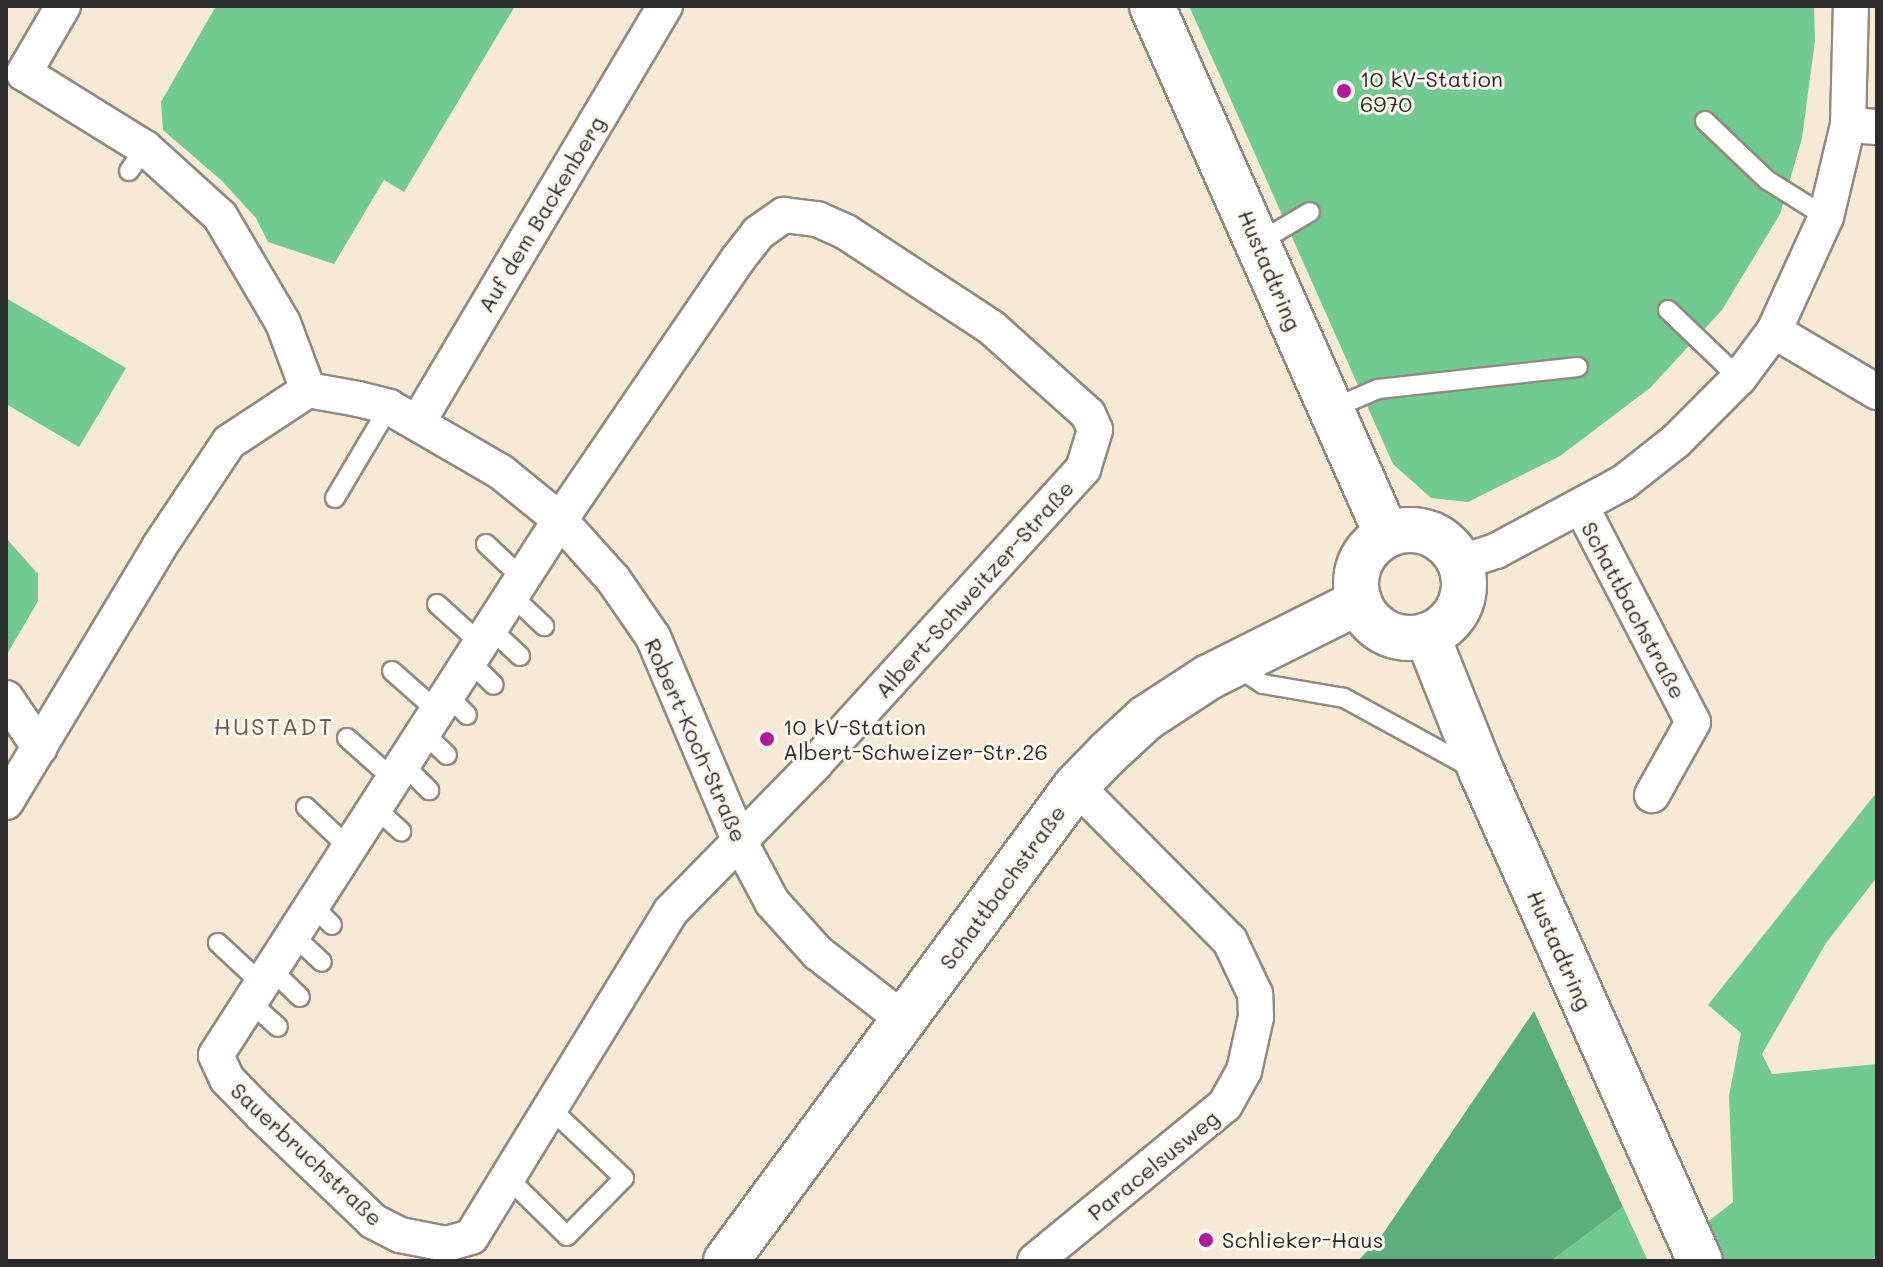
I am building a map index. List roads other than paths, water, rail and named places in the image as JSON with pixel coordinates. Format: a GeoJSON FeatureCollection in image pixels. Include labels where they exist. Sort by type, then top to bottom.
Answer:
{"type":"FeatureCollection","features":[{"type":"Feature","properties":{"kind":"street"},"geometry":{"type":"LineString","coordinates":[[6,802],[159,547],[229,442],[308,390],[283,323],[237,238],[181,176],[137,159],[15,67],[63,6]]}},
{"type":"Feature","properties":{"kind":"street","name":"Auf dem Backenberg"},"geometry":{"type":"LineString","coordinates":[[403,415],[665,6]]}},
{"type":"Feature","properties":{"kind":"street","name":"Hustadtring"},"geometry":{"type":"LineString","coordinates":[[1152,6],[1387,535]]}},
{"type":"Feature","properties":{"kind":"street","name":"Schattbachstraße"},"geometry":{"type":"LineString","coordinates":[[1459,563],[1582,508],[1676,441],[1739,378],[1774,331],[1826,217],[1862,126],[1851,6]]}},
{"type":"Feature","properties":{"kind":"street","name":"Albert-Schweitzer-Straße"},"geometry":{"type":"LineString","coordinates":[[560,520],[738,259],[758,233],[784,215],[817,219],[898,263],[992,328],[1088,414],[1095,430],[1090,449],[1068,490],[740,842]]}},
{"type":"Feature","properties":{"kind":"street"},"geometry":{"type":"LineString","coordinates":[[1774,331],[1877,392]]}},
{"type":"Feature","properties":{"kind":"street","name":"Robert-Koch-Straße"},"geometry":{"type":"LineString","coordinates":[[308,390],[403,415],[501,472],[560,520],[613,579],[653,637],[740,842],[772,902],[795,930],[904,1020]]}},
{"type":"Feature","properties":{"kind":"street","name":"Schattbachstraße"},"geometry":{"type":"LineString","coordinates":[[1582,508],[1693,722],[1652,795]]}},
{"type":"Feature","properties":{"kind":"street","name":"Sauerbruchstraße"},"geometry":{"type":"LineString","coordinates":[[560,520],[478,642],[442,712],[396,770],[373,806],[321,914],[291,933],[216,1055],[227,1079],[373,1221],[400,1235],[446,1244],[471,1237],[671,911],[740,842]]}},
{"type":"Feature","properties":{"kind":"street"},"geometry":{"type":"LineString","coordinates":[[1424,532],[1445,544],[1459,563],[1461,601],[1448,622],[1427,635],[1386,633],[1359,602],[1356,580],[1362,558],[1387,535],[1424,532]]}},
{"type":"Feature","properties":{"kind":"street","name":"Schattbachstraße"},"geometry":{"type":"LineString","coordinates":[[726,1261],[1076,786],[1146,718],[1233,664],[1359,602]]}},
{"type":"Feature","properties":{"kind":"street","name":"Hustadtring"},"geometry":{"type":"LineString","coordinates":[[1427,635],[1482,773],[1700,1261]]}},
{"type":"Feature","properties":{"kind":"street"},"geometry":{"type":"LineString","coordinates":[[6,698],[40,748]]}},
{"type":"Feature","properties":{"kind":"street","name":"Paracelsusweg"},"geometry":{"type":"LineString","coordinates":[[1035,1261],[1225,1105],[1244,1071],[1256,1017],[1255,994],[1230,941],[1076,786]]}},
{"type":"Feature","properties":{"kind":"lane"},"geometry":{"type":"LineString","coordinates":[[1705,121],[1767,180],[1826,217]]}},
{"type":"Feature","properties":{"kind":"lane"},"geometry":{"type":"LineString","coordinates":[[1259,242],[1310,212]]}},
{"type":"Feature","properties":{"kind":"lane"},"geometry":{"type":"LineString","coordinates":[[1668,310],[1739,378]]}},
{"type":"Feature","properties":{"kind":"lane"},"geometry":{"type":"LineString","coordinates":[[1329,410],[1378,389],[1578,367]]}},
{"type":"Feature","properties":{"kind":"lane"},"geometry":{"type":"LineString","coordinates":[[335,498],[403,415]]}},
{"type":"Feature","properties":{"kind":"lane"},"geometry":{"type":"LineString","coordinates":[[486,544],[544,626]]}},
{"type":"Feature","properties":{"kind":"lane"},"geometry":{"type":"LineString","coordinates":[[437,604],[478,642],[520,656]]}},
{"type":"Feature","properties":{"kind":"lane"},"geometry":{"type":"LineString","coordinates":[[478,642],[494,685]]}},
{"type":"Feature","properties":{"kind":"lane"},"geometry":{"type":"LineString","coordinates":[[1233,664],[1263,684],[1344,698],[1416,742],[1482,773]]}},
{"type":"Feature","properties":{"kind":"lane"},"geometry":{"type":"LineString","coordinates":[[392,671],[442,712],[447,755]]}},
{"type":"Feature","properties":{"kind":"lane"},"geometry":{"type":"LineString","coordinates":[[347,738],[429,790]]}},
{"type":"Feature","properties":{"kind":"lane"},"geometry":{"type":"LineString","coordinates":[[373,806],[401,831]]}},
{"type":"Feature","properties":{"kind":"lane"},"geometry":{"type":"LineString","coordinates":[[306,807],[345,865]]}},
{"type":"Feature","properties":{"kind":"lane"},"geometry":{"type":"LineString","coordinates":[[291,933],[322,962]]}},
{"type":"Feature","properties":{"kind":"lane"},"geometry":{"type":"LineString","coordinates":[[218,943],[259,983],[278,1027]]}},
{"type":"Feature","properties":{"kind":"lane"},"geometry":{"type":"LineString","coordinates":[[259,983],[300,997]]}},
{"type":"Feature","properties":{"kind":"lane"},"geometry":{"type":"LineString","coordinates":[[507,1177],[567,1236],[624,1178],[549,1107]]}},
{"type":"Feature","properties":{"kind":"place","name":"10 kV-Station 6970"},"geometry":{"type":"Point","coordinates":[1344,91]}},
{"type":"Feature","properties":{"kind":"place","name":"10 kV-Station Albert-Schweizer-Str.26"},"geometry":{"type":"Point","coordinates":[767,739]}},
{"type":"Feature","properties":{"kind":"place","name":"Schlieker-Haus"},"geometry":{"type":"Point","coordinates":[1206,1240]}},
{"type":"Feature","properties":{"kind":"district","name":"HUSTADT"},"geometry":{"type":"Point","coordinates":[274,726]}}]}
